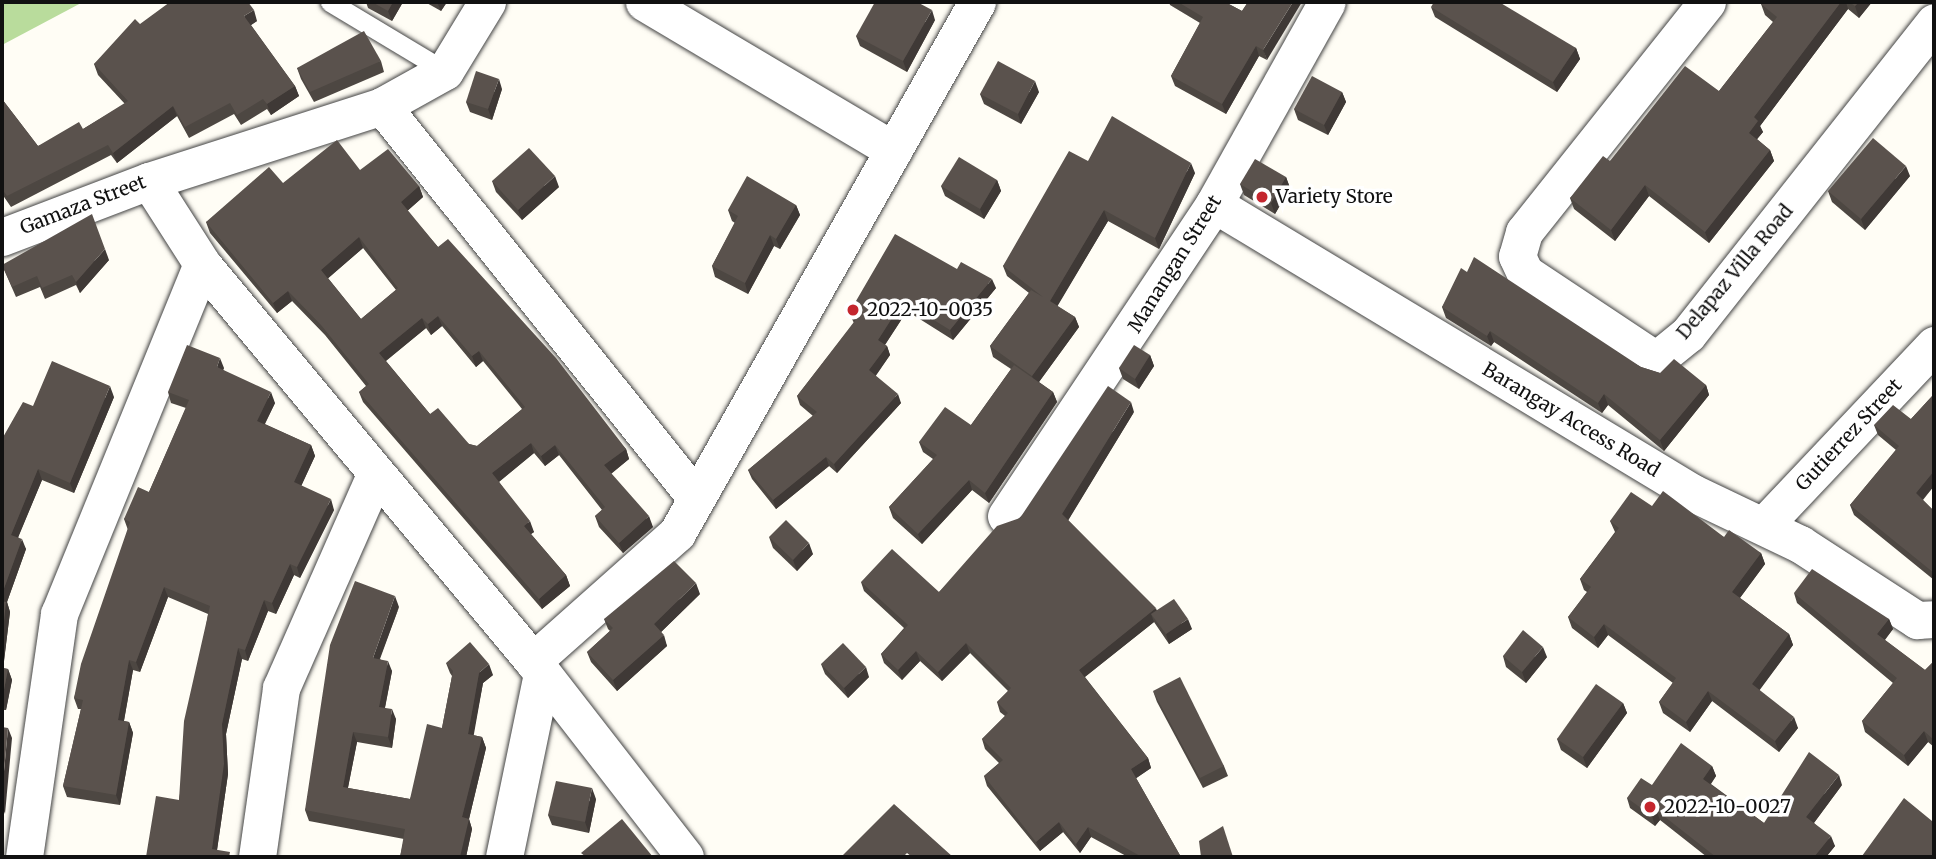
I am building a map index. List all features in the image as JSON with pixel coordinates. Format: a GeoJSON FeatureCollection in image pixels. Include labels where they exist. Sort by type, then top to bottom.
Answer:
{"type":"FeatureCollection","features":[{"type":"Feature","properties":{"kind":"street"},"geometry":{"type":"LineString","coordinates":[[445,71],[487,2]]}},
{"type":"Feature","properties":{"kind":"street"},"geometry":{"type":"LineString","coordinates":[[644,2],[893,150]]}},
{"type":"Feature","properties":{"kind":"street"},"geometry":{"type":"LineString","coordinates":[[504,857],[538,667],[677,533],[977,2]]}},
{"type":"Feature","properties":{"kind":"street","name":"Manangan Street"},"geometry":{"type":"LineString","coordinates":[[1006,516],[1214,204],[1327,2]]}},
{"type":"Feature","properties":{"kind":"street","name":"Delapaz Villa Road"},"geometry":{"type":"LineString","coordinates":[[1707,2],[1524,232],[1517,256],[1525,273],[1656,360],[1688,334],[1934,23]]}},
{"type":"Feature","properties":{"kind":"street","name":"Gamaza Street"},"geometry":{"type":"LineString","coordinates":[[2,237],[157,178],[382,106],[445,71]]}},
{"type":"Feature","properties":{"kind":"street"},"geometry":{"type":"LineString","coordinates":[[382,106],[696,498]]}},
{"type":"Feature","properties":{"kind":"street"},"geometry":{"type":"LineString","coordinates":[[157,178],[202,264],[374,477],[538,667],[685,857]]}},
{"type":"Feature","properties":{"kind":"street","name":"Barangay Access Road"},"geometry":{"type":"LineString","coordinates":[[1214,204],[1693,493],[1764,525],[1917,620],[1934,619]]}},
{"type":"Feature","properties":{"kind":"street"},"geometry":{"type":"LineString","coordinates":[[24,857],[59,614],[202,264]]}},
{"type":"Feature","properties":{"kind":"street","name":"Gutierrez Street"},"geometry":{"type":"LineString","coordinates":[[1764,525],[1934,345]]}},
{"type":"Feature","properties":{"kind":"street"},"geometry":{"type":"LineString","coordinates":[[257,857],[281,688],[374,477]]}},
{"type":"Feature","properties":{"kind":"lane"},"geometry":{"type":"LineString","coordinates":[[330,2],[445,71]]}},
{"type":"Feature","properties":{"kind":"green space"},"geometry":{"type":"Polygon","coordinates":[[[2,2],[83,2],[2,45],[2,2]]]}},
{"type":"Feature","properties":{"kind":"building"},"geometry":{"type":"Polygon","coordinates":[[[170,2],[248,2],[254,10],[244,16],[295,86],[267,104],[263,99],[237,115],[230,103],[185,127],[173,106],[113,153],[108,145],[7,196],[2,189],[2,99],[38,146],[79,122],[83,129],[128,101],[94,64],[135,19],[140,24],[170,2]]]}},
{"type":"Feature","properties":{"kind":"building"},"geometry":{"type":"Polygon","coordinates":[[[372,2],[393,2],[388,11],[372,2]]]}},
{"type":"Feature","properties":{"kind":"building"},"geometry":{"type":"Polygon","coordinates":[[[875,2],[917,2],[932,10],[903,61],[856,36],[875,2]]]}},
{"type":"Feature","properties":{"kind":"building"},"geometry":{"type":"Polygon","coordinates":[[[1178,2],[1225,2],[1242,11],[1248,2],[1293,2],[1263,50],[1256,46],[1222,104],[1171,76],[1203,17],[1178,2]]]}},
{"type":"Feature","properties":{"kind":"building"},"geometry":{"type":"Polygon","coordinates":[[[1434,2],[1499,2],[1576,48],[1553,82],[1431,7],[1434,2]]]}},
{"type":"Feature","properties":{"kind":"building"},"geometry":{"type":"Polygon","coordinates":[[[1841,2],[1754,117],[1758,121],[1749,133],[1770,150],[1705,232],[1645,185],[1611,230],[1570,198],[1603,156],[1610,161],[1685,66],[1719,91],[1777,17],[1761,4],[1841,2]]]}},
{"type":"Feature","properties":{"kind":"building"},"geometry":{"type":"Polygon","coordinates":[[[364,31],[381,61],[310,92],[297,68],[364,31]]]}},
{"type":"Feature","properties":{"kind":"building"},"geometry":{"type":"Polygon","coordinates":[[[998,61],[1035,81],[1018,114],[980,94],[998,61]]]}},
{"type":"Feature","properties":{"kind":"building"},"geometry":{"type":"Polygon","coordinates":[[[476,71],[499,79],[488,109],[466,102],[476,71]]]}},
{"type":"Feature","properties":{"kind":"building"},"geometry":{"type":"Polygon","coordinates":[[[1312,76],[1342,92],[1324,125],[1294,109],[1312,76]]]}},
{"type":"Feature","properties":{"kind":"building"},"geometry":{"type":"Polygon","coordinates":[[[1112,116],[1191,163],[1155,238],[1104,210],[1050,301],[1075,317],[1032,376],[990,346],[1031,290],[1043,297],[1003,266],[1069,151],[1088,161],[1112,116]]]}},
{"type":"Feature","properties":{"kind":"building"},"geometry":{"type":"Polygon","coordinates":[[[1873,138],[1906,166],[1861,219],[1828,191],[1873,138]]]}},
{"type":"Feature","properties":{"kind":"building"},"geometry":{"type":"Polygon","coordinates":[[[337,140],[360,170],[388,149],[419,186],[401,202],[438,247],[448,239],[556,358],[626,449],[604,465],[649,516],[619,543],[595,516],[605,507],[555,445],[541,456],[531,443],[492,473],[530,521],[524,526],[566,575],[539,599],[359,392],[369,384],[321,325],[288,291],[273,303],[206,222],[269,167],[283,183],[337,140]],[[359,237],[321,270],[361,319],[398,288],[359,237]],[[438,316],[428,324],[422,318],[379,353],[430,414],[438,408],[469,444],[477,446],[525,407],[479,351],[472,356],[438,316]]]}},
{"type":"Feature","properties":{"kind":"building"},"geometry":{"type":"Polygon","coordinates":[[[529,148],[555,176],[518,210],[492,181],[529,148]]]}},
{"type":"Feature","properties":{"kind":"building"},"geometry":{"type":"Polygon","coordinates":[[[959,157],[997,180],[980,209],[941,186],[959,157]]]}},
{"type":"Feature","properties":{"kind":"building"},"geometry":{"type":"Polygon","coordinates":[[[1255,159],[1286,177],[1271,203],[1240,184],[1255,159]]]}},
{"type":"Feature","properties":{"kind":"building"},"geometry":{"type":"Polygon","coordinates":[[[747,176],[796,205],[776,239],[770,235],[745,283],[712,266],[738,216],[728,210],[747,176]]]}},
{"type":"Feature","properties":{"kind":"building"},"geometry":{"type":"Polygon","coordinates":[[[92,214],[105,249],[76,282],[72,275],[42,288],[37,276],[12,287],[2,265],[92,214]]]}},
{"type":"Feature","properties":{"kind":"building"},"geometry":{"type":"Polygon","coordinates":[[[895,234],[957,269],[961,262],[992,279],[950,330],[903,301],[878,340],[887,346],[869,370],[898,394],[834,464],[826,457],[773,500],[748,470],[817,412],[797,396],[857,318],[849,313],[895,234]]]}},
{"type":"Feature","properties":{"kind":"building"},"geometry":{"type":"Polygon","coordinates":[[[1474,257],[1641,367],[1660,373],[1674,359],[1706,385],[1660,440],[1604,394],[1598,403],[1490,331],[1487,336],[1442,307],[1461,268],[1467,272],[1474,257]]]}},
{"type":"Feature","properties":{"kind":"building"},"geometry":{"type":"Polygon","coordinates":[[[187,345],[220,358],[217,367],[271,392],[257,421],[311,445],[294,482],[331,499],[297,567],[290,564],[272,603],[264,600],[245,650],[238,648],[222,724],[224,764],[212,849],[230,852],[229,857],[146,857],[156,796],[179,800],[184,721],[210,606],[164,587],[136,662],[129,660],[118,720],[129,722],[116,795],[63,786],[83,700],[74,698],[81,664],[130,522],[124,519],[138,487],[149,492],[189,400],[168,392],[187,345]]]}},
{"type":"Feature","properties":{"kind":"building"},"geometry":{"type":"Polygon","coordinates":[[[1134,345],[1150,355],[1135,379],[1119,368],[1134,345]]]}},
{"type":"Feature","properties":{"kind":"building"},"geometry":{"type":"Polygon","coordinates":[[[52,361],[110,386],[70,483],[38,469],[11,535],[22,539],[2,594],[2,439],[23,402],[33,406],[52,361]]]}},
{"type":"Feature","properties":{"kind":"building"},"geometry":{"type":"Polygon","coordinates":[[[1014,365],[1053,392],[985,493],[969,480],[918,534],[889,507],[937,455],[919,442],[945,407],[971,425],[1014,365]]]}},
{"type":"Feature","properties":{"kind":"building"},"geometry":{"type":"Polygon","coordinates":[[[1108,386],[1131,402],[1062,514],[1156,608],[1079,670],[1148,758],[1131,769],[1181,857],[1142,857],[1088,827],[1076,844],[1059,822],[1036,842],[984,776],[1003,760],[982,739],[1008,713],[997,702],[1011,688],[966,643],[938,672],[916,651],[898,670],[881,654],[908,625],[861,582],[892,549],[939,592],[997,526],[1020,518],[1108,386]]]}},
{"type":"Feature","properties":{"kind":"building"},"geometry":{"type":"Polygon","coordinates":[[[1934,394],[1934,471],[1916,493],[1934,511],[1934,573],[1850,505],[1899,446],[1874,425],[1893,405],[1911,419],[1934,394]]]}},
{"type":"Feature","properties":{"kind":"building"},"geometry":{"type":"Polygon","coordinates":[[[1663,491],[1724,537],[1729,530],[1761,553],[1732,592],[1789,634],[1752,684],[1794,717],[1775,741],[1708,691],[1686,722],[1659,702],[1676,678],[1604,624],[1594,637],[1568,617],[1591,587],[1580,579],[1619,528],[1610,521],[1631,492],[1652,506],[1663,491]]]}},
{"type":"Feature","properties":{"kind":"building"},"geometry":{"type":"Polygon","coordinates":[[[786,520],[809,543],[793,560],[769,537],[786,520]]]}},
{"type":"Feature","properties":{"kind":"building"},"geometry":{"type":"Polygon","coordinates":[[[674,561],[696,583],[654,624],[664,635],[613,680],[587,652],[613,628],[604,619],[674,561]]]}},
{"type":"Feature","properties":{"kind":"building"},"geometry":{"type":"Polygon","coordinates":[[[1812,569],[1889,619],[1877,634],[1925,670],[1934,661],[1934,740],[1924,731],[1904,755],[1862,721],[1897,678],[1794,593],[1812,569]]]}},
{"type":"Feature","properties":{"kind":"building"},"geometry":{"type":"Polygon","coordinates":[[[355,581],[395,596],[373,658],[388,661],[379,707],[392,709],[388,737],[353,732],[343,787],[410,799],[427,724],[442,728],[453,671],[446,663],[470,642],[489,664],[479,673],[468,734],[482,737],[462,817],[469,819],[460,857],[400,857],[405,829],[305,810],[330,645],[355,581]]]}},
{"type":"Feature","properties":{"kind":"building"},"geometry":{"type":"Polygon","coordinates":[[[1174,599],[1188,619],[1166,634],[1151,614],[1174,599]]]}},
{"type":"Feature","properties":{"kind":"building"},"geometry":{"type":"Polygon","coordinates":[[[2,601],[6,602],[2,641],[2,601]]]}},
{"type":"Feature","properties":{"kind":"building"},"geometry":{"type":"Polygon","coordinates":[[[1523,630],[1543,647],[1522,672],[1503,656],[1523,630]]]}},
{"type":"Feature","properties":{"kind":"building"},"geometry":{"type":"Polygon","coordinates":[[[843,643],[866,667],[844,688],[821,664],[843,643]]]}},
{"type":"Feature","properties":{"kind":"building"},"geometry":{"type":"Polygon","coordinates":[[[2,668],[8,669],[2,700],[2,668]]]}},
{"type":"Feature","properties":{"kind":"building"},"geometry":{"type":"Polygon","coordinates":[[[1180,677],[1224,766],[1200,778],[1153,691],[1180,677]]]}},
{"type":"Feature","properties":{"kind":"building"},"geometry":{"type":"Polygon","coordinates":[[[1596,684],[1623,703],[1583,757],[1557,739],[1596,684]]]}},
{"type":"Feature","properties":{"kind":"building"},"geometry":{"type":"Polygon","coordinates":[[[2,727],[8,728],[2,793],[2,727]]]}},
{"type":"Feature","properties":{"kind":"building"},"geometry":{"type":"Polygon","coordinates":[[[1681,743],[1712,766],[1703,779],[1764,823],[1809,752],[1839,775],[1806,817],[1831,836],[1814,857],[1716,857],[1656,810],[1652,816],[1627,798],[1641,778],[1652,785],[1681,743]]]}},
{"type":"Feature","properties":{"kind":"building"},"geometry":{"type":"Polygon","coordinates":[[[556,781],[592,788],[585,822],[548,815],[556,781]]]}},
{"type":"Feature","properties":{"kind":"building"},"geometry":{"type":"Polygon","coordinates":[[[1904,798],[1932,821],[1934,818],[1934,857],[1863,857],[1862,856],[1904,798]]]}},
{"type":"Feature","properties":{"kind":"building"},"geometry":{"type":"Polygon","coordinates":[[[894,804],[953,857],[912,857],[907,853],[903,857],[841,857],[894,804]]]}},
{"type":"Feature","properties":{"kind":"building"},"geometry":{"type":"Polygon","coordinates":[[[622,819],[653,857],[586,857],[581,853],[622,819]]]}},
{"type":"Feature","properties":{"kind":"building"},"geometry":{"type":"Polygon","coordinates":[[[1223,826],[1233,857],[1201,857],[1199,841],[1223,826]]]}},
{"type":"Feature","properties":{"kind":"place","name":"Variety Store"},"geometry":{"type":"Point","coordinates":[1262,197]}},
{"type":"Feature","properties":{"kind":"place","name":"2022-10-0035"},"geometry":{"type":"Point","coordinates":[853,310]}},
{"type":"Feature","properties":{"kind":"place","name":"2022-10-0027"},"geometry":{"type":"Point","coordinates":[1650,807]}}]}
